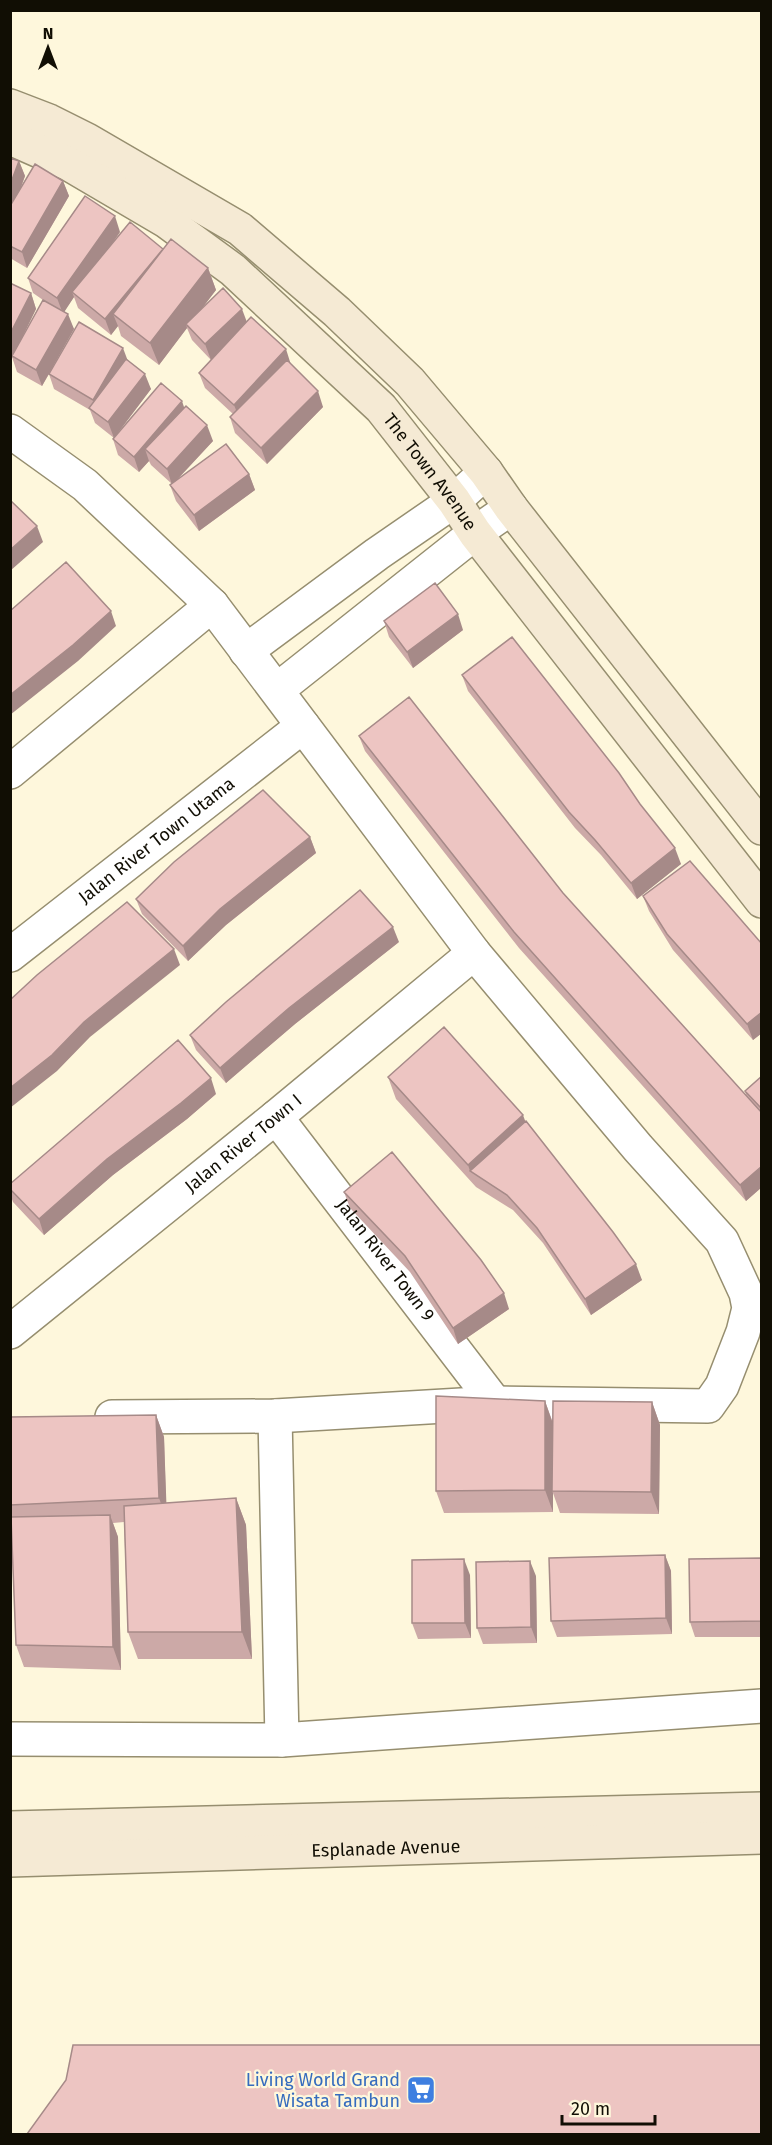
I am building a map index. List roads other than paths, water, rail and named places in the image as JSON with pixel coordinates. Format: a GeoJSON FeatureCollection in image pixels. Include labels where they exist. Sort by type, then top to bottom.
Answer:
{"type":"FeatureCollection","features":[{"type":"Feature","properties":{"kind":"street"},"geometry":{"type":"LineString","coordinates":[[10,106],[49,121],[87,140],[240,229],[337,312],[410,382],[486,472],[511,508],[762,828]]}},
{"type":"Feature","properties":{"kind":"street","name":"The Town Avenue"},"geometry":{"type":"LineString","coordinates":[[10,138],[69,164],[166,221],[233,270],[381,408],[762,901]]}},
{"type":"Feature","properties":{"kind":"street"},"geometry":{"type":"LineString","coordinates":[[10,432],[85,485],[212,605],[474,953],[638,1148],[722,1241],[742,1284],[749,1308],[743,1332],[722,1386],[708,1406],[495,1403],[275,1416],[80,1418]]}},
{"type":"Feature","properties":{"kind":"street"},"geometry":{"type":"LineString","coordinates":[[246,651],[377,554],[454,501],[486,472]]}},
{"type":"Feature","properties":{"kind":"street"},"geometry":{"type":"LineString","coordinates":[[277,690],[475,532],[511,508]]}},
{"type":"Feature","properties":{"kind":"street"},"geometry":{"type":"LineString","coordinates":[[10,772],[212,605]]}},
{"type":"Feature","properties":{"kind":"street","name":"Jalan River Town Utama"},"geometry":{"type":"LineString","coordinates":[[10,955],[303,726]]}},
{"type":"Feature","properties":{"kind":"street","name":"Jalan River Town I"},"geometry":{"type":"LineString","coordinates":[[10,1332],[474,953]]}},
{"type":"Feature","properties":{"kind":"street","name":"Jalan River Town 9"},"geometry":{"type":"LineString","coordinates":[[276,1117],[495,1403]]}},
{"type":"Feature","properties":{"kind":"street"},"geometry":{"type":"LineString","coordinates":[[275,1416],[282,1740]]}},
{"type":"Feature","properties":{"kind":"street"},"geometry":{"type":"LineString","coordinates":[[10,1739],[282,1740],[762,1706]]}},
{"type":"Feature","properties":{"kind":"street","name":"Esplanade Avenue"},"geometry":{"type":"LineString","coordinates":[[10,1828],[762,1809]]}},
{"type":"Feature","properties":{"kind":"street","name":"Esplanade Avenue"},"geometry":{"type":"LineString","coordinates":[[10,1860],[762,1838]]}},
{"type":"Feature","properties":{"kind":"place","name":"Living World Grand Wisata Tambun"},"geometry":{"type":"Point","coordinates":[421,2090]}}]}
